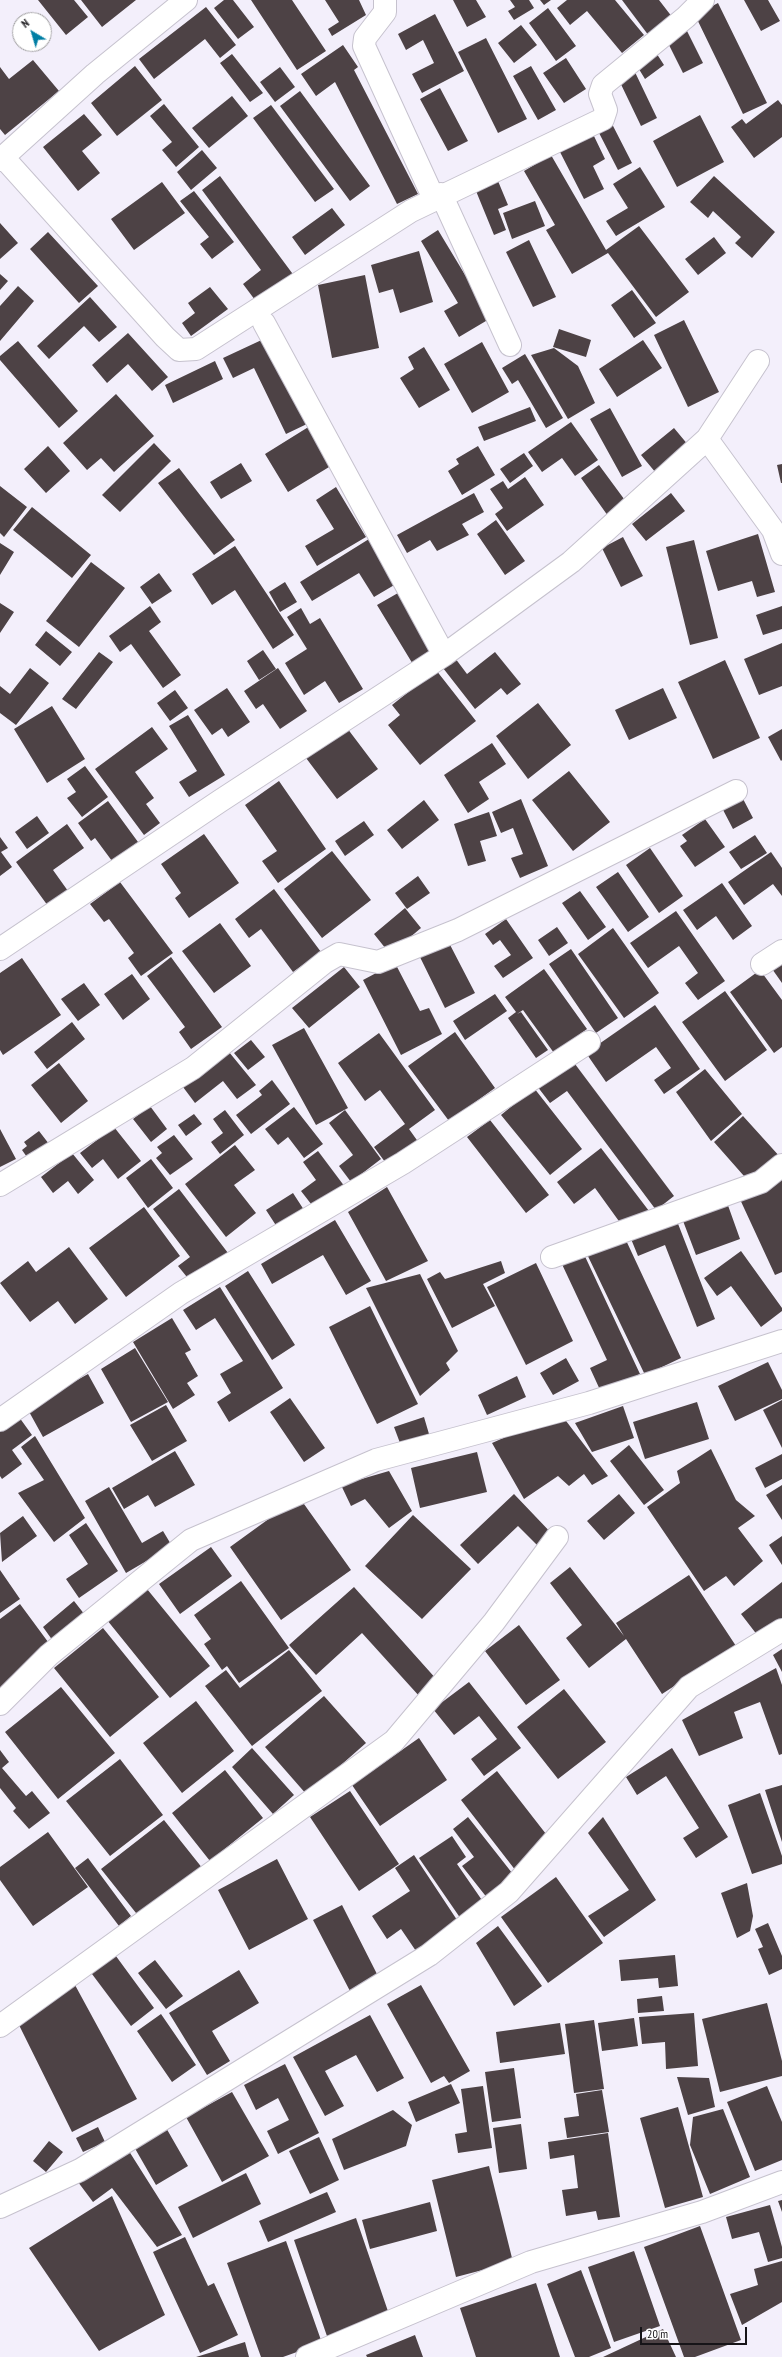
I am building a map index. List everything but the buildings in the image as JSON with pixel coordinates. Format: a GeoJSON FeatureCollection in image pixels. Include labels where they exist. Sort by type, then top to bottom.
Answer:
{"type":"FeatureCollection","features":[{"type":"Feature","properties":{"kind":"street"},"geometry":{"type":"LineString","coordinates":[[186,0],[94,74],[2,159],[179,350],[196,349],[411,211],[438,196],[603,119],[606,110],[600,94],[603,85],[686,17],[703,0]]}},
{"type":"Feature","properties":{"kind":"street"},"geometry":{"type":"LineString","coordinates":[[387,1],[386,12],[365,38],[364,46],[510,344]]}},
{"type":"Feature","properties":{"kind":"street"},"geometry":{"type":"LineString","coordinates":[[264,323],[444,655]]}},
{"type":"Feature","properties":{"kind":"street"},"geometry":{"type":"LineString","coordinates":[[0,949],[220,801],[444,655],[571,562],[707,439],[758,360]]}},
{"type":"Feature","properties":{"kind":"street"},"geometry":{"type":"LineString","coordinates":[[707,439],[773,530],[782,554]]}},
{"type":"Feature","properties":{"kind":"street"},"geometry":{"type":"LineString","coordinates":[[0,1186],[193,1068],[325,962],[339,954],[378,962],[458,930],[736,791]]}},
{"type":"Feature","properties":{"kind":"street"},"geometry":{"type":"LineString","coordinates":[[762,964],[782,951]]}},
{"type":"Feature","properties":{"kind":"street"},"geometry":{"type":"LineString","coordinates":[[0,1420],[181,1293],[403,1163],[589,1042]]}},
{"type":"Feature","properties":{"kind":"street"},"geometry":{"type":"LineString","coordinates":[[552,1257],[762,1182],[782,1165]]}},
{"type":"Feature","properties":{"kind":"street"},"geometry":{"type":"LineString","coordinates":[[0,1704],[49,1655],[192,1540],[376,1460],[589,1403],[782,1341]]}},
{"type":"Feature","properties":{"kind":"street"},"geometry":{"type":"LineString","coordinates":[[0,2026],[394,1741],[494,1622],[557,1537]]}},
{"type":"Feature","properties":{"kind":"street"},"geometry":{"type":"LineString","coordinates":[[0,2207],[80,2170],[429,1954],[509,1892],[689,1686],[782,1630]]}},
{"type":"Feature","properties":{"kind":"street"},"geometry":{"type":"LineString","coordinates":[[307,2357],[339,2351],[531,2262],[702,2212],[782,2182]]}}]}
